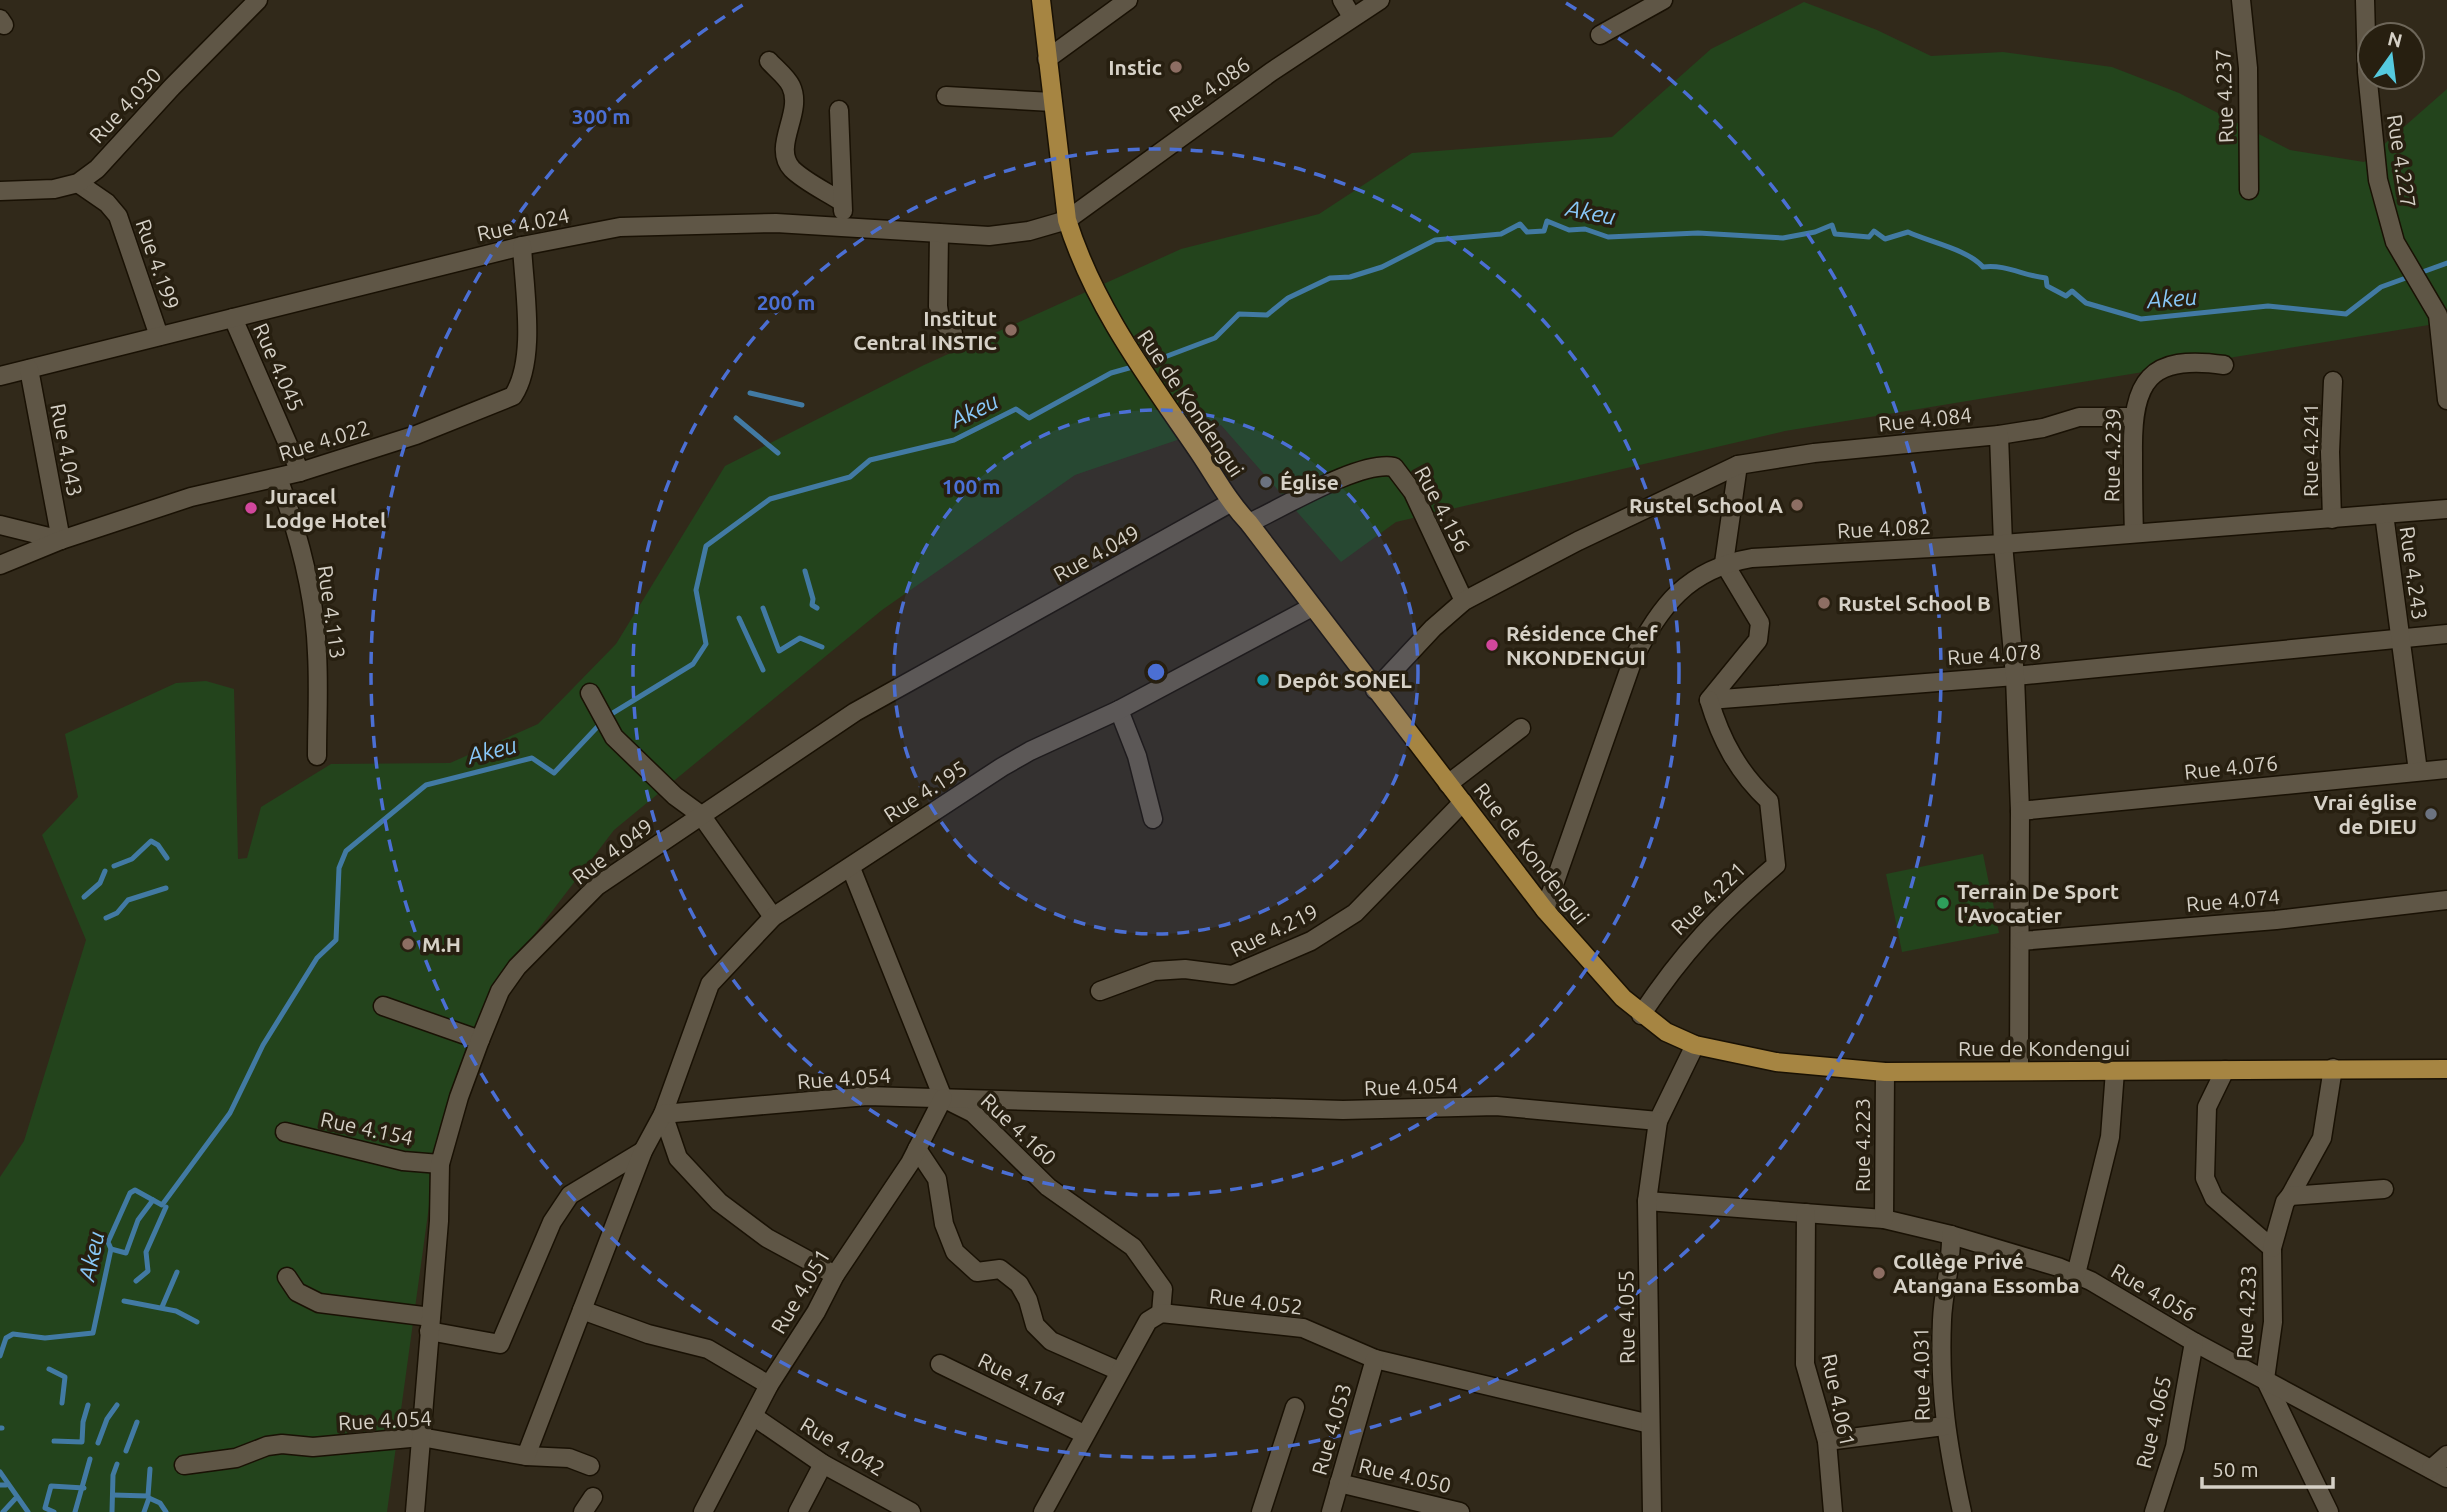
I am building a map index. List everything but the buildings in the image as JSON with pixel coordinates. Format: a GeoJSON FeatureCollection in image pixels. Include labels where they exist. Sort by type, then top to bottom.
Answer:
{"type":"FeatureCollection","features":[{"type":"Feature","properties":{"kind":"main road","name":"Rue de Kondengui"},"geometry":{"type":"LineString","coordinates":[[1041,0],[1067,220],[1078,254],[1121,341],[1198,450],[1230,503],[1250,523],[1311,607],[1545,910],[1641,1014],[1666,1032],[1695,1045],[1776,1062],[1885,1072],[2020,1069],[2447,1069]]}},
{"type":"Feature","properties":{"kind":"street","name":"Rue 4.030"},"geometry":{"type":"LineString","coordinates":[[0,191],[54,189],[78,183],[97,169],[172,87],[258,0]]}},
{"type":"Feature","properties":{"kind":"street"},"geometry":{"type":"LineString","coordinates":[[1047,59],[1128,0]]}},
{"type":"Feature","properties":{"kind":"street"},"geometry":{"type":"LineString","coordinates":[[1342,0],[1352,17]]}},
{"type":"Feature","properties":{"kind":"street","name":"Rue 4.086"},"geometry":{"type":"LineString","coordinates":[[1067,220],[1352,17],[1380,0]]}},
{"type":"Feature","properties":{"kind":"street"},"geometry":{"type":"LineString","coordinates":[[1600,35],[1663,0]]}},
{"type":"Feature","properties":{"kind":"street","name":"Rue 4.237"},"geometry":{"type":"LineString","coordinates":[[2241,0],[2248,68],[2249,190]]}},
{"type":"Feature","properties":{"kind":"street","name":"Rue 4.227"},"geometry":{"type":"LineString","coordinates":[[2365,0],[2367,72],[2378,180],[2395,242],[2438,315],[2447,400]]}},
{"type":"Feature","properties":{"kind":"street"},"geometry":{"type":"LineString","coordinates":[[769,61],[791,86],[795,110],[785,141],[785,155],[792,168],[842,202]]}},
{"type":"Feature","properties":{"kind":"street"},"geometry":{"type":"LineString","coordinates":[[946,96],[1052,102]]}},
{"type":"Feature","properties":{"kind":"street"},"geometry":{"type":"LineString","coordinates":[[839,110],[844,225]]}},
{"type":"Feature","properties":{"kind":"street","name":"Rue 4.199"},"geometry":{"type":"LineString","coordinates":[[78,183],[107,203],[118,216],[159,336]]}},
{"type":"Feature","properties":{"kind":"street","name":"Rue 4.024"},"geometry":{"type":"LineString","coordinates":[[0,376],[522,246],[620,227],[709,222],[844,225],[989,236],[1029,231],[1067,220]]}},
{"type":"Feature","properties":{"kind":"street"},"geometry":{"type":"LineString","coordinates":[[939,233],[937,306],[940,319],[953,333]]}},
{"type":"Feature","properties":{"kind":"street","name":"Rue 4.022"},"geometry":{"type":"LineString","coordinates":[[0,565],[61,540],[191,496],[278,478],[416,435],[513,396],[524,374],[525,361],[522,246]]}},
{"type":"Feature","properties":{"kind":"street","name":"Rue 4.045"},"geometry":{"type":"LineString","coordinates":[[233,318],[300,472]]}},
{"type":"Feature","properties":{"kind":"street","name":"Rue 4.239"},"geometry":{"type":"LineString","coordinates":[[2134,533],[2132,417],[2144,383],[2157,371],[2180,362],[2224,365]]}},
{"type":"Feature","properties":{"kind":"street","name":"Rue 4.043"},"geometry":{"type":"LineString","coordinates":[[29,369],[61,540]]}},
{"type":"Feature","properties":{"kind":"street","name":"Rue 4.241"},"geometry":{"type":"LineString","coordinates":[[2332,519],[2330,452],[2333,381]]}},
{"type":"Feature","properties":{"kind":"street"},"geometry":{"type":"LineString","coordinates":[[1999,435],[2043,428],[2079,417],[2132,417]]}},
{"type":"Feature","properties":{"kind":"street","name":"Rue 4.084"},"geometry":{"type":"LineString","coordinates":[[1375,690],[1433,628],[1464,601],[1578,541],[1738,465],[1814,453],[1999,435],[2003,544],[2015,677],[2020,811],[2020,1069]]}},
{"type":"Feature","properties":{"kind":"street","name":"Rue 4.156"},"geometry":{"type":"LineString","coordinates":[[1250,523],[1352,472],[1381,465],[1394,467],[1413,492],[1464,601]]}},
{"type":"Feature","properties":{"kind":"street"},"geometry":{"type":"LineString","coordinates":[[1709,700],[1758,640],[1760,623],[1724,563],[1738,465]]}},
{"type":"Feature","properties":{"kind":"street","name":"Rue 4.113"},"geometry":{"type":"LineString","coordinates":[[278,478],[290,509],[317,651],[317,756]]}},
{"type":"Feature","properties":{"kind":"street","name":"Rue 4.049"},"geometry":{"type":"LineString","coordinates":[[415,1512],[439,1221],[440,1164],[500,991],[542,940],[597,886],[855,712],[1230,503]]}},
{"type":"Feature","properties":{"kind":"street","name":"Rue 4.082"},"geometry":{"type":"LineString","coordinates":[[1545,910],[1632,662],[1649,628],[1677,593],[1699,575],[1724,563],[1752,558],[2003,544],[2447,509]]}},
{"type":"Feature","properties":{"kind":"street","name":"Rue 4.243"},"geometry":{"type":"LineString","coordinates":[[2384,514],[2418,771]]}},
{"type":"Feature","properties":{"kind":"street"},"geometry":{"type":"LineString","coordinates":[[0,525],[61,540]]}},
{"type":"Feature","properties":{"kind":"street","name":"Rue 4.195"},"geometry":{"type":"LineString","coordinates":[[663,1114],[710,984],[773,917],[1030,751],[1119,710],[1311,607]]}},
{"type":"Feature","properties":{"kind":"street","name":"Rue 4.078"},"geometry":{"type":"LineString","coordinates":[[1709,700],[2015,677],[2447,634]]}},
{"type":"Feature","properties":{"kind":"street"},"geometry":{"type":"LineString","coordinates":[[590,692],[614,737],[675,796],[701,815],[773,917]]}},
{"type":"Feature","properties":{"kind":"street","name":"Rue 4.221"},"geometry":{"type":"LineString","coordinates":[[1641,1014],[1685,952],[1732,903],[1776,865],[1769,801],[1748,781],[1720,735],[1709,700]]}},
{"type":"Feature","properties":{"kind":"street"},"geometry":{"type":"LineString","coordinates":[[1119,710],[1137,756],[1153,819]]}},
{"type":"Feature","properties":{"kind":"street"},"geometry":{"type":"LineString","coordinates":[[1448,784],[1521,728]]}},
{"type":"Feature","properties":{"kind":"street","name":"Rue 4.076"},"geometry":{"type":"LineString","coordinates":[[2020,811],[2447,769]]}},
{"type":"Feature","properties":{"kind":"street","name":"Rue 4.219"},"geometry":{"type":"LineString","coordinates":[[1100,990],[1154,971],[1185,968],[1232,975],[1311,941],[1355,912],[1463,802]]}},
{"type":"Feature","properties":{"kind":"street"},"geometry":{"type":"LineString","coordinates":[[851,868],[943,1098]]}},
{"type":"Feature","properties":{"kind":"street","name":"Rue 4.074"},"geometry":{"type":"LineString","coordinates":[[2021,942],[2276,920],[2447,900]]}},
{"type":"Feature","properties":{"kind":"street"},"geometry":{"type":"LineString","coordinates":[[383,1006],[481,1040]]}},
{"type":"Feature","properties":{"kind":"street"},"geometry":{"type":"LineString","coordinates":[[1658,1121],[1695,1045]]}},
{"type":"Feature","properties":{"kind":"street"},"geometry":{"type":"LineString","coordinates":[[2272,1248],[2286,1202],[2322,1138],[2333,1068]]}},
{"type":"Feature","properties":{"kind":"street","name":"Rue 4.233"},"geometry":{"type":"LineString","coordinates":[[2225,1070],[2207,1107],[2205,1178],[2214,1198],[2272,1248],[2273,1322],[2265,1379]]}},
{"type":"Feature","properties":{"kind":"street"},"geometry":{"type":"LineString","coordinates":[[2076,1275],[2110,1137],[2115,1071]]}},
{"type":"Feature","properties":{"kind":"street","name":"Rue 4.223"},"geometry":{"type":"LineString","coordinates":[[1884,1219],[1885,1072]]}},
{"type":"Feature","properties":{"kind":"street","name":"Rue 4.054"},"geometry":{"type":"LineString","coordinates":[[663,1114],[867,1096],[1343,1110],[1496,1106],[1658,1121]]}},
{"type":"Feature","properties":{"kind":"street","name":"Rue 4.051"},"geometry":{"type":"LineString","coordinates":[[703,1512],[769,1385],[816,1312],[835,1275],[917,1149],[943,1098]]}},
{"type":"Feature","properties":{"kind":"street","name":"Rue 4.160"},"geometry":{"type":"LineString","coordinates":[[943,1098],[973,1113],[1048,1187],[1133,1247],[1163,1289],[1161,1313]]}},
{"type":"Feature","properties":{"kind":"street"},"geometry":{"type":"LineString","coordinates":[[526,1456],[643,1151],[663,1114]]}},
{"type":"Feature","properties":{"kind":"street"},"geometry":{"type":"LineString","coordinates":[[663,1114],[678,1158],[719,1202],[767,1238],[835,1275]]}},
{"type":"Feature","properties":{"kind":"street","name":"Rue 4.055"},"geometry":{"type":"LineString","coordinates":[[1652,1512],[1647,1201],[1658,1121]]}},
{"type":"Feature","properties":{"kind":"street","name":"Rue 4.154"},"geometry":{"type":"LineString","coordinates":[[285,1132],[403,1161],[440,1164]]}},
{"type":"Feature","properties":{"kind":"street"},"geometry":{"type":"LineString","coordinates":[[917,1149],[937,1179],[944,1224],[955,1252],[977,1272],[1000,1269],[1019,1284],[1028,1300],[1035,1325],[1051,1341],[1119,1371]]}},
{"type":"Feature","properties":{"kind":"street"},"geometry":{"type":"LineString","coordinates":[[287,1277],[297,1292],[318,1303],[430,1324],[500,1344],[552,1222],[570,1195],[643,1151]]}},
{"type":"Feature","properties":{"kind":"street"},"geometry":{"type":"LineString","coordinates":[[2290,1196],[2384,1189]]}},
{"type":"Feature","properties":{"kind":"street","name":"Rue 4.056"},"geometry":{"type":"LineString","coordinates":[[1647,1201],[1884,1219],[1951,1234],[2076,1275],[2439,1474]]}},
{"type":"Feature","properties":{"kind":"street","name":"Rue 4.061"},"geometry":{"type":"LineString","coordinates":[[1806,1213],[1805,1364],[1827,1441],[1833,1512]]}},
{"type":"Feature","properties":{"kind":"street","name":"Rue 4.031"},"geometry":{"type":"LineString","coordinates":[[1951,1234],[1942,1316],[1940,1381],[1944,1426],[1962,1512]]}},
{"type":"Feature","properties":{"kind":"street"},"geometry":{"type":"LineString","coordinates":[[582,1310],[648,1334],[708,1349],[769,1385]]}},
{"type":"Feature","properties":{"kind":"street"},"geometry":{"type":"LineString","coordinates":[[1043,1512],[1148,1321],[1161,1313]]}},
{"type":"Feature","properties":{"kind":"street","name":"Rue 4.052"},"geometry":{"type":"LineString","coordinates":[[1161,1313],[1303,1328],[1375,1359],[1650,1424]]}},
{"type":"Feature","properties":{"kind":"street","name":"Rue 4.065"},"geometry":{"type":"LineString","coordinates":[[2154,1512],[2175,1447],[2194,1342]]}},
{"type":"Feature","properties":{"kind":"street","name":"Rue 4.053"},"geometry":{"type":"LineString","coordinates":[[1331,1512],[1375,1359]]}},
{"type":"Feature","properties":{"kind":"street","name":"Rue 4.164"},"geometry":{"type":"LineString","coordinates":[[940,1364],[1084,1434]]}},
{"type":"Feature","properties":{"kind":"street"},"geometry":{"type":"LineString","coordinates":[[2265,1379],[2329,1512]]}},
{"type":"Feature","properties":{"kind":"street"},"geometry":{"type":"LineString","coordinates":[[1261,1512],[1295,1407]]}},
{"type":"Feature","properties":{"kind":"street","name":"Rue 4.042"},"geometry":{"type":"LineString","coordinates":[[753,1416],[823,1464],[911,1512]]}},
{"type":"Feature","properties":{"kind":"street"},"geometry":{"type":"LineString","coordinates":[[1827,1441],[1944,1426]]}},
{"type":"Feature","properties":{"kind":"street","name":"Rue 4.054"},"geometry":{"type":"LineString","coordinates":[[184,1465],[236,1458],[267,1446],[282,1444],[313,1447],[421,1437],[526,1456],[569,1458],[590,1466]]}},
{"type":"Feature","properties":{"kind":"street"},"geometry":{"type":"LineString","coordinates":[[2439,1474],[2447,1455]]}},
{"type":"Feature","properties":{"kind":"street"},"geometry":{"type":"LineString","coordinates":[[798,1512],[823,1464]]}},
{"type":"Feature","properties":{"kind":"street","name":"Rue 4.050"},"geometry":{"type":"LineString","coordinates":[[1339,1483],[1460,1512]]}},
{"type":"Feature","properties":{"kind":"green space"},"geometry":{"type":"Polygon","coordinates":[[[1804,2],[1877,30],[1931,56],[2003,52],[2112,67],[2179,93],[2290,150],[2364,162],[2447,89],[2447,322],[1785,431],[1396,522],[1341,562],[1221,425],[1075,475],[882,610],[614,830],[489,994],[440,1126],[387,1512],[0,1512],[0,1177],[24,1141],[86,940],[42,835],[78,797],[65,734],[176,683],[206,681],[234,689],[238,859],[247,858],[261,807],[331,764],[450,763],[538,724],[616,644],[725,466],[924,365],[1181,249],[1319,214],[1412,153],[1612,137],[1711,49],[1804,2]]]}},
{"type":"Feature","properties":{"kind":"green space","name":"Terrain De Sport l'Avocatier"},"geometry":{"type":"Polygon","coordinates":[[[1983,854],[1999,933],[1902,952],[1886,874],[1983,854]]]}},
{"type":"Feature","properties":{"kind":"waterway","name":"Akeu"},"geometry":{"type":"LineString","coordinates":[[608,716],[693,664],[706,644],[696,590],[706,546],[770,499],[850,477],[870,460],[954,440],[1016,409],[1029,418],[1111,373],[1154,361],[1215,338],[1239,314],[1267,315],[1288,298],[1330,278],[1350,277],[1382,267],[1435,240],[1501,234],[1520,224],[1527,232],[1544,231],[1547,221],[1569,230],[1585,229],[1608,237],[1698,233],[1783,238],[1815,232],[1832,225],[1835,234],[1869,237],[1874,231],[1885,239],[1908,232],[1968,255],[1983,267],[1999,267],[2046,278],[2047,286],[2066,296],[2072,291],[2086,303],[2141,319],[2268,306],[2346,314],[2381,287],[2447,263]]}},
{"type":"Feature","properties":{"kind":"waterway"},"geometry":{"type":"LineString","coordinates":[[750,393],[802,405]]}},
{"type":"Feature","properties":{"kind":"waterway"},"geometry":{"type":"LineString","coordinates":[[736,418],[778,453]]}},
{"type":"Feature","properties":{"kind":"waterway"},"geometry":{"type":"LineString","coordinates":[[805,571],[813,599],[812,605],[817,608]]}},
{"type":"Feature","properties":{"kind":"waterway"},"geometry":{"type":"LineString","coordinates":[[763,608],[779,651],[800,638],[822,647]]}},
{"type":"Feature","properties":{"kind":"waterway"},"geometry":{"type":"LineString","coordinates":[[739,618],[763,670]]}},
{"type":"Feature","properties":{"kind":"waterway","name":"Akeu"},"geometry":{"type":"LineString","coordinates":[[0,1356],[6,1338],[13,1334],[45,1338],[93,1333],[111,1249],[108,1242],[130,1193],[135,1190],[162,1205],[230,1113],[263,1045],[317,958],[336,940],[339,868],[346,851],[426,785],[532,758],[554,773],[601,723]]}},
{"type":"Feature","properties":{"kind":"waterway"},"geometry":{"type":"LineString","coordinates":[[114,866],[132,859],[151,841],[158,845],[167,858]]}},
{"type":"Feature","properties":{"kind":"waterway"},"geometry":{"type":"LineString","coordinates":[[84,897],[100,883],[105,871]]}},
{"type":"Feature","properties":{"kind":"waterway"},"geometry":{"type":"LineString","coordinates":[[106,918],[117,913],[128,900],[166,888]]}},
{"type":"Feature","properties":{"kind":"waterway"},"geometry":{"type":"LineString","coordinates":[[111,1249],[126,1253],[138,1220],[153,1200]]}},
{"type":"Feature","properties":{"kind":"waterway"},"geometry":{"type":"LineString","coordinates":[[136,1281],[148,1271],[146,1252],[166,1207]]}},
{"type":"Feature","properties":{"kind":"waterway"},"geometry":{"type":"LineString","coordinates":[[162,1307],[177,1272]]}},
{"type":"Feature","properties":{"kind":"waterway"},"geometry":{"type":"LineString","coordinates":[[124,1301],[176,1311],[197,1322]]}},
{"type":"Feature","properties":{"kind":"waterway"},"geometry":{"type":"LineString","coordinates":[[49,1369],[65,1377],[62,1403]]}},
{"type":"Feature","properties":{"kind":"waterway"},"geometry":{"type":"LineString","coordinates":[[54,1441],[82,1442],[83,1422],[88,1405]]}},
{"type":"Feature","properties":{"kind":"waterway"},"geometry":{"type":"LineString","coordinates":[[98,1443],[107,1419],[117,1405]]}},
{"type":"Feature","properties":{"kind":"waterway"},"geometry":{"type":"LineString","coordinates":[[126,1451],[137,1422]]}},
{"type":"Feature","properties":{"kind":"waterway"},"geometry":{"type":"LineString","coordinates":[[75,1512],[90,1459]]}},
{"type":"Feature","properties":{"kind":"waterway"},"geometry":{"type":"LineString","coordinates":[[112,1512],[113,1475],[117,1464]]}},
{"type":"Feature","properties":{"kind":"waterway"},"geometry":{"type":"LineString","coordinates":[[113,1495],[148,1496],[150,1469]]}},
{"type":"Feature","properties":{"kind":"waterway"},"geometry":{"type":"LineString","coordinates":[[0,1472],[28,1512]]}},
{"type":"Feature","properties":{"kind":"waterway"},"geometry":{"type":"LineString","coordinates":[[0,1485],[6,1485]]}},
{"type":"Feature","properties":{"kind":"waterway"},"geometry":{"type":"LineString","coordinates":[[54,1512],[45,1508],[51,1486],[84,1488]]}},
{"type":"Feature","properties":{"kind":"waterway"},"geometry":{"type":"LineString","coordinates":[[144,1512],[149,1498],[160,1503],[166,1512]]}},
{"type":"Feature","properties":{"kind":"waterway"},"geometry":{"type":"LineString","coordinates":[[3,1512],[15,1499]]}},
{"type":"Feature","properties":{"kind":"place","name":"Instic"},"geometry":{"type":"Point","coordinates":[1176,67]}},
{"type":"Feature","properties":{"kind":"place","name":"Institut Central INSTIC"},"geometry":{"type":"Point","coordinates":[1011,330]}},
{"type":"Feature","properties":{"kind":"place","name":"Église"},"geometry":{"type":"Point","coordinates":[1266,482]}},
{"type":"Feature","properties":{"kind":"place","name":"Rustel School A"},"geometry":{"type":"Point","coordinates":[1797,505]}},
{"type":"Feature","properties":{"kind":"place","name":"Juracel Lodge Hotel"},"geometry":{"type":"Point","coordinates":[251,508]}},
{"type":"Feature","properties":{"kind":"place","name":"Rustel School B"},"geometry":{"type":"Point","coordinates":[1824,603]}},
{"type":"Feature","properties":{"kind":"place","name":"Résidence Chef NKONDENGUI"},"geometry":{"type":"Point","coordinates":[1492,645]}},
{"type":"Feature","properties":{"kind":"place","name":"Depôt SONEL"},"geometry":{"type":"Point","coordinates":[1263,680]}},
{"type":"Feature","properties":{"kind":"place","name":"Vrai église de DIEU"},"geometry":{"type":"Point","coordinates":[2431,814]}},
{"type":"Feature","properties":{"kind":"place","name":"Terrain De Sport l'Avocatier"},"geometry":{"type":"Point","coordinates":[1943,903]}},
{"type":"Feature","properties":{"kind":"place","name":"M.H"},"geometry":{"type":"Point","coordinates":[408,944]}},
{"type":"Feature","properties":{"kind":"place","name":"Collège Privé Atangana Essomba"},"geometry":{"type":"Point","coordinates":[1879,1273]}}]}
